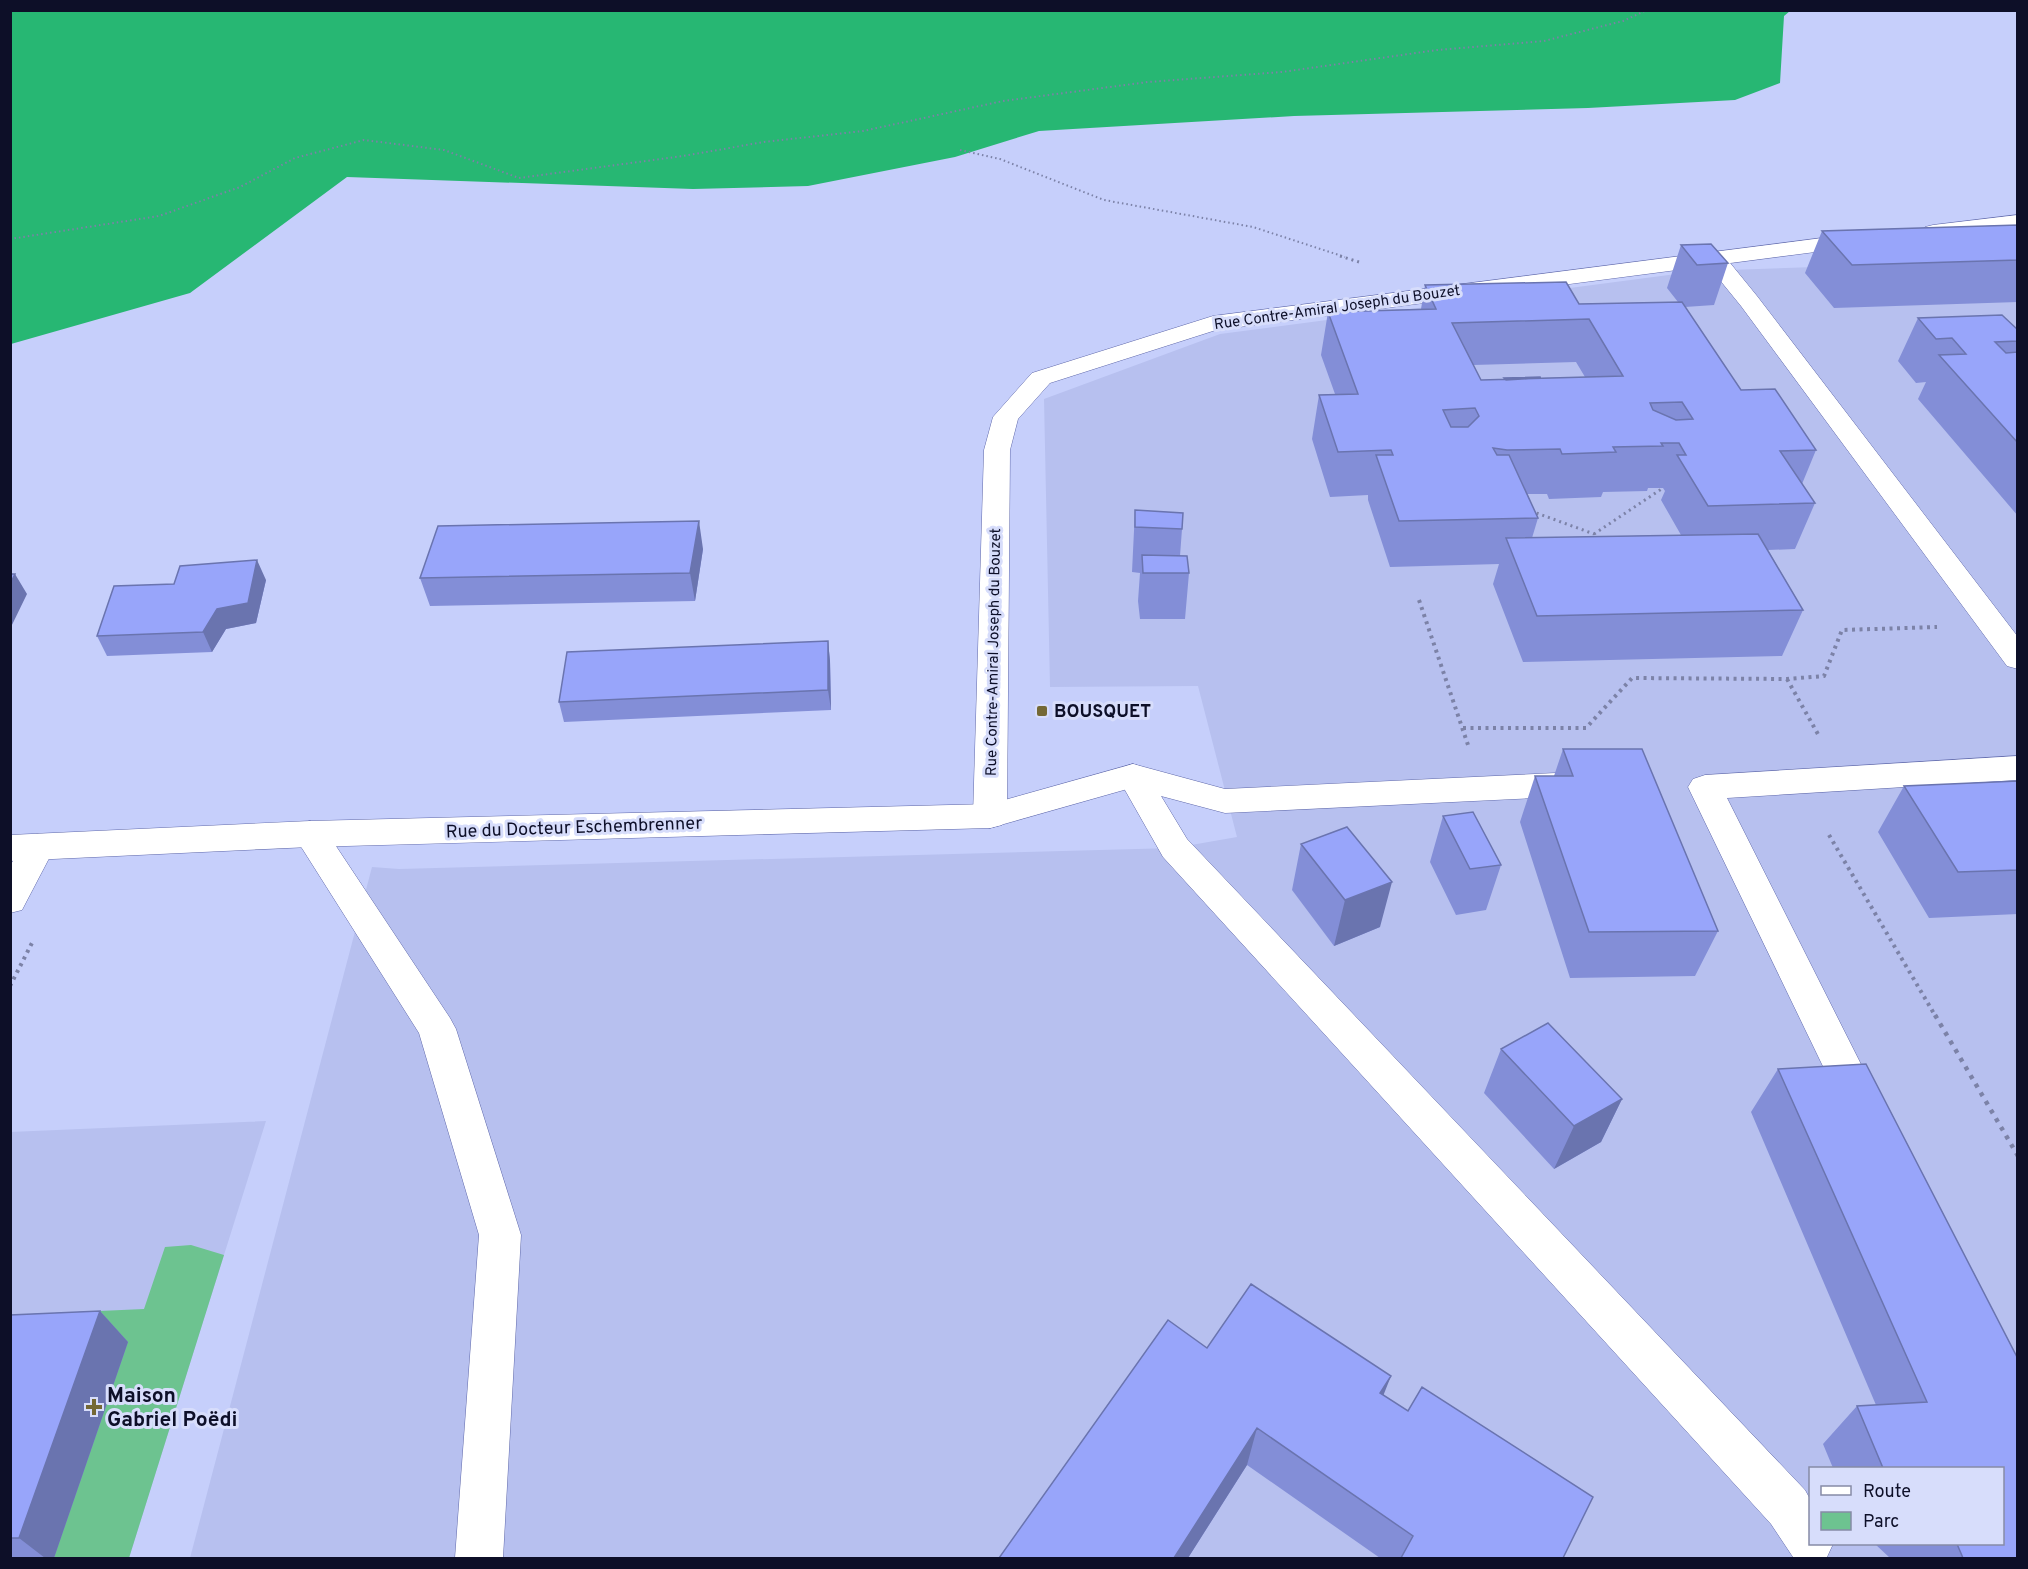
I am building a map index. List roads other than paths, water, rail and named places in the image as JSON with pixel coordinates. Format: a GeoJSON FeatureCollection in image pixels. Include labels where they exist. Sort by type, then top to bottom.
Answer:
{"type":"FeatureCollection","features":[{"type":"Feature","properties":{"kind":"street","name":"Rue Contre-Amiral Joseph du Bouzet"},"geometry":{"type":"LineString","coordinates":[[990,816],[997,450],[1006,417],[1041,378],[1213,323],[2018,221]]}},
{"type":"Feature","properties":{"kind":"street"},"geometry":{"type":"LineString","coordinates":[[1714,258],[2018,659]]}},
{"type":"Feature","properties":{"kind":"street"},"geometry":{"type":"LineString","coordinates":[[1873,1129],[1705,787],[2018,768]]}},
{"type":"Feature","properties":{"kind":"street"},"geometry":{"type":"LineString","coordinates":[[1133,776],[1225,801],[1596,783]]}},
{"type":"Feature","properties":{"kind":"street"},"geometry":{"type":"LineString","coordinates":[[1133,776],[1174,848],[1788,1507],[1809,1538]]}},
{"type":"Feature","properties":{"kind":"street","name":"Rue du Docteur Eschembrenner"},"geometry":{"type":"LineString","coordinates":[[24,848],[310,834],[990,816],[1133,776]]}},
{"type":"Feature","properties":{"kind":"street"},"geometry":{"type":"LineString","coordinates":[[310,834],[437,1029],[500,1235],[479,1558]]}},
{"type":"Feature","properties":{"kind":"street"},"geometry":{"type":"LineString","coordinates":[[10,900],[24,848]]}},
{"type":"Feature","properties":{"kind":"street"},"geometry":{"type":"LineString","coordinates":[[1814,1545],[1824,1558]]}},
{"type":"Feature","properties":{"kind":"place","name":"BOUSQUET"},"geometry":{"type":"Point","coordinates":[1042,711]}},
{"type":"Feature","properties":{"kind":"place","name":"Maison Gabriel Poëdi"},"geometry":{"type":"Point","coordinates":[94,1407]}}]}
